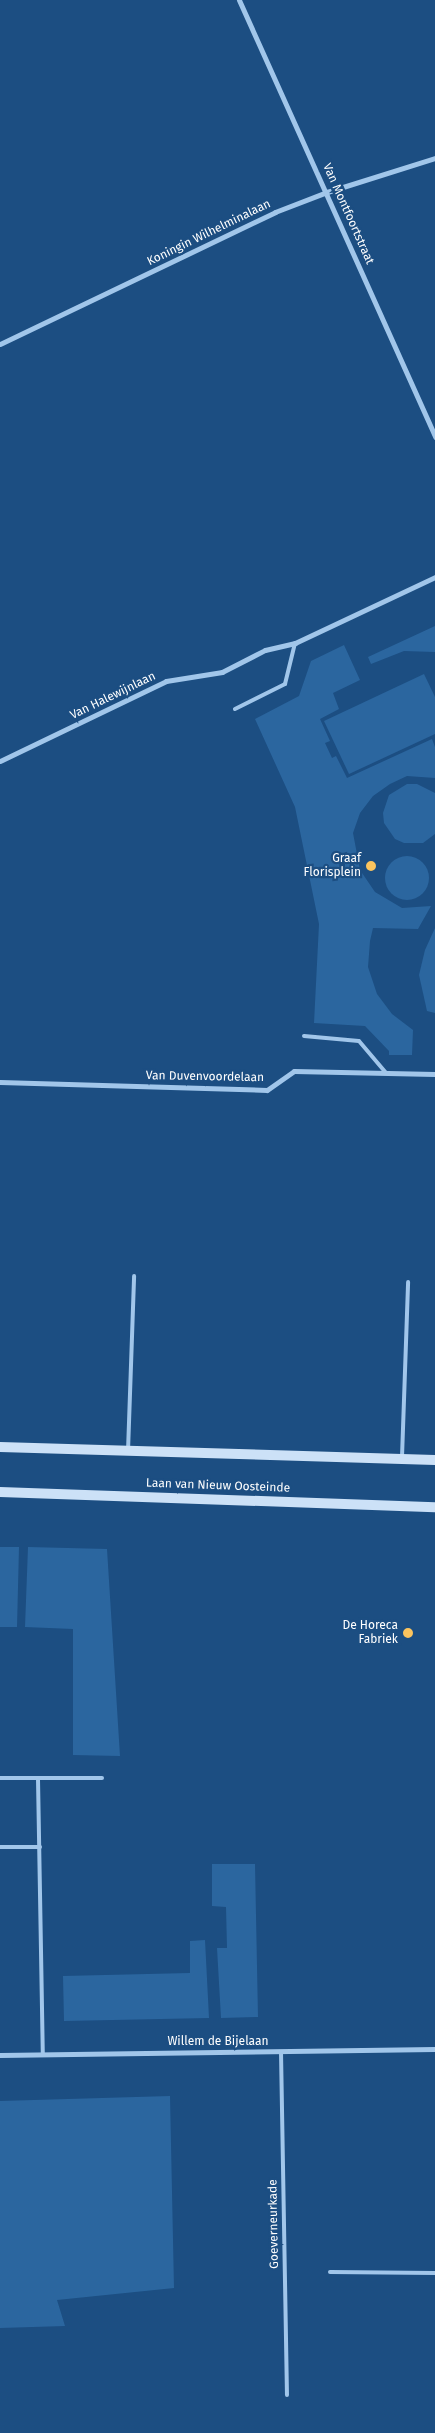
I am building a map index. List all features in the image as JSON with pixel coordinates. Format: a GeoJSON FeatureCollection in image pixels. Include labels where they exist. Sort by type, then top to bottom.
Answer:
{"type":"FeatureCollection","features":[{"type":"Feature","properties":{"kind":"main road"},"geometry":{"type":"LineString","coordinates":[[0,1447],[435,1460]]}},
{"type":"Feature","properties":{"kind":"main road","name":"Laan van Nieuw Oosteinde"},"geometry":{"type":"LineString","coordinates":[[0,1492],[435,1507]]}},
{"type":"Feature","properties":{"kind":"street","name":"Van Montfoortstraat"},"geometry":{"type":"LineString","coordinates":[[239,0],[327,192],[435,437]]}},
{"type":"Feature","properties":{"kind":"street","name":"Koningin Wilhelminalaan"},"geometry":{"type":"LineString","coordinates":[[0,344],[275,212],[327,192],[435,158]]}},
{"type":"Feature","properties":{"kind":"street","name":"Van Halewijnlaan"},"geometry":{"type":"LineString","coordinates":[[0,761],[166,681],[222,672],[265,650],[295,643],[435,577]]}},
{"type":"Feature","properties":{"kind":"street","name":"Van Duvenvoordelaan"},"geometry":{"type":"LineString","coordinates":[[0,1082],[267,1090],[294,1071],[435,1074]]}},
{"type":"Feature","properties":{"kind":"street","name":"Willem de Bijelaan"},"geometry":{"type":"LineString","coordinates":[[0,2054],[435,2049]]}},
{"type":"Feature","properties":{"kind":"lane"},"geometry":{"type":"LineString","coordinates":[[235,709],[285,684],[295,643]]}},
{"type":"Feature","properties":{"kind":"lane"},"geometry":{"type":"LineString","coordinates":[[304,1036],[359,1041],[386,1073]]}},
{"type":"Feature","properties":{"kind":"lane"},"geometry":{"type":"LineString","coordinates":[[128,1451],[134,1276]]}},
{"type":"Feature","properties":{"kind":"lane"},"geometry":{"type":"LineString","coordinates":[[402,1459],[408,1282]]}},
{"type":"Feature","properties":{"kind":"lane"},"geometry":{"type":"LineString","coordinates":[[0,1778],[102,1778]]}},
{"type":"Feature","properties":{"kind":"lane"},"geometry":{"type":"LineString","coordinates":[[38,1779],[43,2054]]}},
{"type":"Feature","properties":{"kind":"lane"},"geometry":{"type":"LineString","coordinates":[[0,1847],[40,1848]]}},
{"type":"Feature","properties":{"kind":"lane","name":"Goeverneurkade"},"geometry":{"type":"LineString","coordinates":[[281,2052],[287,2395]]}},
{"type":"Feature","properties":{"kind":"lane"},"geometry":{"type":"LineString","coordinates":[[330,2272],[435,2273]]}},
{"type":"Feature","properties":{"kind":"shaded area"},"geometry":{"type":"Polygon","coordinates":[[[435,626],[435,652],[404,651],[371,664],[368,657],[435,626]]]}},
{"type":"Feature","properties":{"kind":"shaded area"},"geometry":{"type":"Polygon","coordinates":[[[344,645],[360,680],[333,693],[339,709],[320,719],[330,741],[325,743],[332,758],[336,756],[347,778],[432,739],[435,747],[435,778],[407,776],[390,784],[373,796],[360,813],[353,833],[360,870],[375,892],[402,908],[431,906],[418,929],[373,928],[370,941],[368,967],[377,994],[392,1014],[413,1030],[412,1055],[389,1055],[389,1051],[365,1026],[314,1023],[319,924],[295,807],[255,719],[299,696],[311,661],[344,645]]]}},
{"type":"Feature","properties":{"kind":"shaded area"},"geometry":{"type":"Polygon","coordinates":[[[424,674],[435,697],[435,734],[349,774],[324,721],[424,674]]]}},
{"type":"Feature","properties":{"kind":"shaded area"},"geometry":{"type":"Polygon","coordinates":[[[407,784],[417,784],[435,793],[435,834],[423,843],[404,843],[395,839],[384,823],[383,813],[389,795],[407,784]]]}},
{"type":"Feature","properties":{"kind":"shaded area"},"geometry":{"type":"Polygon","coordinates":[[[403,856],[411,856],[423,862],[429,878],[423,894],[411,900],[403,900],[391,894],[385,882],[385,874],[391,862],[403,856]]]}},
{"type":"Feature","properties":{"kind":"shaded area"},"geometry":{"type":"Polygon","coordinates":[[[435,928],[435,1013],[427,1011],[419,975],[425,950],[435,928]]]}},
{"type":"Feature","properties":{"kind":"shaded area"},"geometry":{"type":"Polygon","coordinates":[[[0,1547],[19,1547],[17,1627],[0,1627],[0,1547]]]}},
{"type":"Feature","properties":{"kind":"shaded area"},"geometry":{"type":"Polygon","coordinates":[[[28,1547],[107,1549],[120,1756],[73,1755],[73,1629],[25,1627],[28,1547]]]}},
{"type":"Feature","properties":{"kind":"shaded area"},"geometry":{"type":"Polygon","coordinates":[[[212,1864],[255,1864],[258,2017],[221,2018],[217,1948],[227,1948],[226,1907],[212,1906],[212,1864]]]}},
{"type":"Feature","properties":{"kind":"shaded area"},"geometry":{"type":"Polygon","coordinates":[[[205,1940],[209,2018],[64,2021],[63,1976],[190,1973],[190,1941],[205,1940]]]}},
{"type":"Feature","properties":{"kind":"shaded area"},"geometry":{"type":"Polygon","coordinates":[[[170,2096],[174,2288],[57,2300],[65,2326],[0,2328],[0,2101],[170,2096]]]}},
{"type":"Feature","properties":{"kind":"place","name":"Graaf Florisplein"},"geometry":{"type":"Point","coordinates":[371,866]}},
{"type":"Feature","properties":{"kind":"place","name":"De Horeca Fabriek"},"geometry":{"type":"Point","coordinates":[408,1633]}}]}
